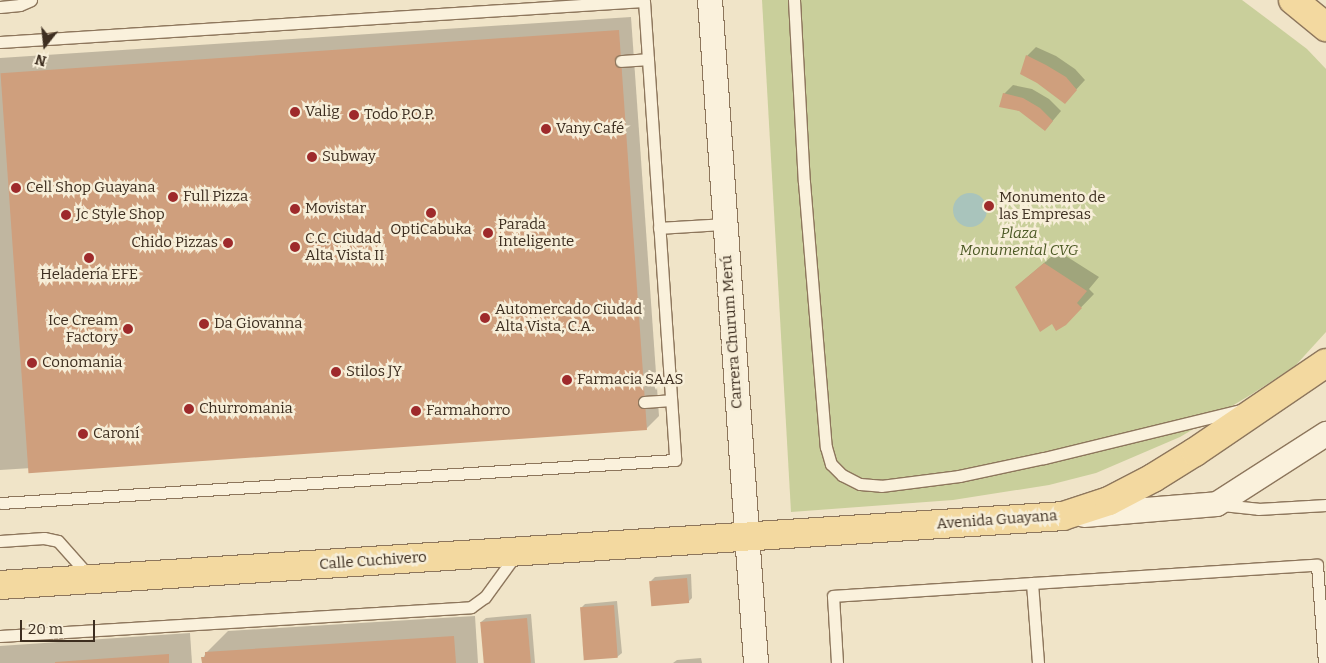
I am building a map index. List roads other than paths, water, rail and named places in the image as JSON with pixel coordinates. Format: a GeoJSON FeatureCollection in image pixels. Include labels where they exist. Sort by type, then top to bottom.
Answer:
{"type":"FeatureCollection","features":[{"type":"Feature","properties":{"kind":"main road"},"geometry":{"type":"LineString","coordinates":[[1293,0],[1326,27]]}},
{"type":"Feature","properties":{"kind":"main road"},"geometry":{"type":"LineString","coordinates":[[1261,406],[1326,345]]}},
{"type":"Feature","properties":{"kind":"main road","name":"Avenida Guayana"},"geometry":{"type":"LineString","coordinates":[[747,536],[1063,516],[1109,501],[1153,478],[1195,452],[1326,363]]}},
{"type":"Feature","properties":{"kind":"main road","name":"Calle Cuchivero"},"geometry":{"type":"LineString","coordinates":[[0,585],[747,536]]}},
{"type":"Feature","properties":{"kind":"street","name":"Carrera Churum Merú"},"geometry":{"type":"LineString","coordinates":[[710,0],[756,663]]}},
{"type":"Feature","properties":{"kind":"street"},"geometry":{"type":"LineString","coordinates":[[1063,516],[1218,504],[1326,434]]}},
{"type":"Feature","properties":{"kind":"lane"},"geometry":{"type":"LineString","coordinates":[[0,7],[20,5],[31,0]]}},
{"type":"Feature","properties":{"kind":"lane"},"geometry":{"type":"LineString","coordinates":[[794,0],[804,182],[826,447],[830,464],[842,475],[860,484],[881,486],[959,476],[1044,458],[1261,406]]}},
{"type":"Feature","properties":{"kind":"lane"},"geometry":{"type":"LineString","coordinates":[[0,42],[644,1],[675,460],[0,503]]}},
{"type":"Feature","properties":{"kind":"lane"},"geometry":{"type":"LineString","coordinates":[[621,61],[648,59]]}},
{"type":"Feature","properties":{"kind":"lane"},"geometry":{"type":"LineString","coordinates":[[659,228],[725,224]]}},
{"type":"Feature","properties":{"kind":"lane"},"geometry":{"type":"LineString","coordinates":[[644,402],[671,400]]}},
{"type":"Feature","properties":{"kind":"lane"},"geometry":{"type":"LineString","coordinates":[[1218,504],[1258,509],[1326,505]]}},
{"type":"Feature","properties":{"kind":"lane"},"geometry":{"type":"LineString","coordinates":[[0,541],[44,538],[58,541],[92,579]]}},
{"type":"Feature","properties":{"kind":"lane"},"geometry":{"type":"LineString","coordinates":[[0,636],[471,607],[485,597],[518,552]]}},
{"type":"Feature","properties":{"kind":"lane"},"geometry":{"type":"LineString","coordinates":[[837,663],[833,596],[1317,565],[1324,622],[1324,663]]}},
{"type":"Feature","properties":{"kind":"lane"},"geometry":{"type":"LineString","coordinates":[[1032,583],[1038,663]]}},
{"type":"Feature","properties":{"kind":"water"},"geometry":{"type":"Polygon","coordinates":[[[970,193],[977,194],[982,198],[986,203],[986,217],[982,222],[977,226],[970,227],[963,226],[958,222],[954,217],[953,210],[954,203],[958,198],[963,194],[970,193]]]}},
{"type":"Feature","properties":{"kind":"place","name":"Valig"},"geometry":{"type":"Point","coordinates":[295,112]}},
{"type":"Feature","properties":{"kind":"place","name":"Todo P.O.P."},"geometry":{"type":"Point","coordinates":[354,115]}},
{"type":"Feature","properties":{"kind":"place","name":"Vany Café"},"geometry":{"type":"Point","coordinates":[546,129]}},
{"type":"Feature","properties":{"kind":"place","name":"Subway"},"geometry":{"type":"Point","coordinates":[312,157]}},
{"type":"Feature","properties":{"kind":"place","name":"Cell Shop Guayana"},"geometry":{"type":"Point","coordinates":[16,188]}},
{"type":"Feature","properties":{"kind":"place","name":"Full Pizza"},"geometry":{"type":"Point","coordinates":[173,197]}},
{"type":"Feature","properties":{"kind":"place","name":"Monumento de las Empresas"},"geometry":{"type":"Point","coordinates":[989,206]}},
{"type":"Feature","properties":{"kind":"place","name":"Movistar"},"geometry":{"type":"Point","coordinates":[295,209]}},
{"type":"Feature","properties":{"kind":"place","name":"OptiCabuka"},"geometry":{"type":"Point","coordinates":[431,213]}},
{"type":"Feature","properties":{"kind":"place","name":"Jc Style Shop"},"geometry":{"type":"Point","coordinates":[66,215]}},
{"type":"Feature","properties":{"kind":"place","name":"Parada Inteligente"},"geometry":{"type":"Point","coordinates":[488,233]}},
{"type":"Feature","properties":{"kind":"place","name":"Chido Pizzas"},"geometry":{"type":"Point","coordinates":[228,243]}},
{"type":"Feature","properties":{"kind":"place","name":"C.C. Ciudad Alta Vista II"},"geometry":{"type":"Point","coordinates":[295,247]}},
{"type":"Feature","properties":{"kind":"place","name":"Heladería EFE"},"geometry":{"type":"Point","coordinates":[89,258]}},
{"type":"Feature","properties":{"kind":"place","name":"Automercado Ciudad Alta Vista, C.A."},"geometry":{"type":"Point","coordinates":[485,318]}},
{"type":"Feature","properties":{"kind":"place","name":"Da Giovanna"},"geometry":{"type":"Point","coordinates":[204,324]}},
{"type":"Feature","properties":{"kind":"place","name":"Ice Cream Factory"},"geometry":{"type":"Point","coordinates":[128,329]}},
{"type":"Feature","properties":{"kind":"place","name":"Conomania"},"geometry":{"type":"Point","coordinates":[32,363]}},
{"type":"Feature","properties":{"kind":"place","name":"Stilos JY"},"geometry":{"type":"Point","coordinates":[336,372]}},
{"type":"Feature","properties":{"kind":"place","name":"Farmacia SAAS"},"geometry":{"type":"Point","coordinates":[567,380]}},
{"type":"Feature","properties":{"kind":"place","name":"Churromania"},"geometry":{"type":"Point","coordinates":[189,409]}},
{"type":"Feature","properties":{"kind":"place","name":"Farmahorro"},"geometry":{"type":"Point","coordinates":[416,411]}},
{"type":"Feature","properties":{"kind":"place","name":"Caroní"},"geometry":{"type":"Point","coordinates":[83,434]}},
{"type":"Feature","properties":{"kind":"park label","name":"Plaza Monumental CVG"},"geometry":{"type":"Point","coordinates":[1019,242]}}]}
